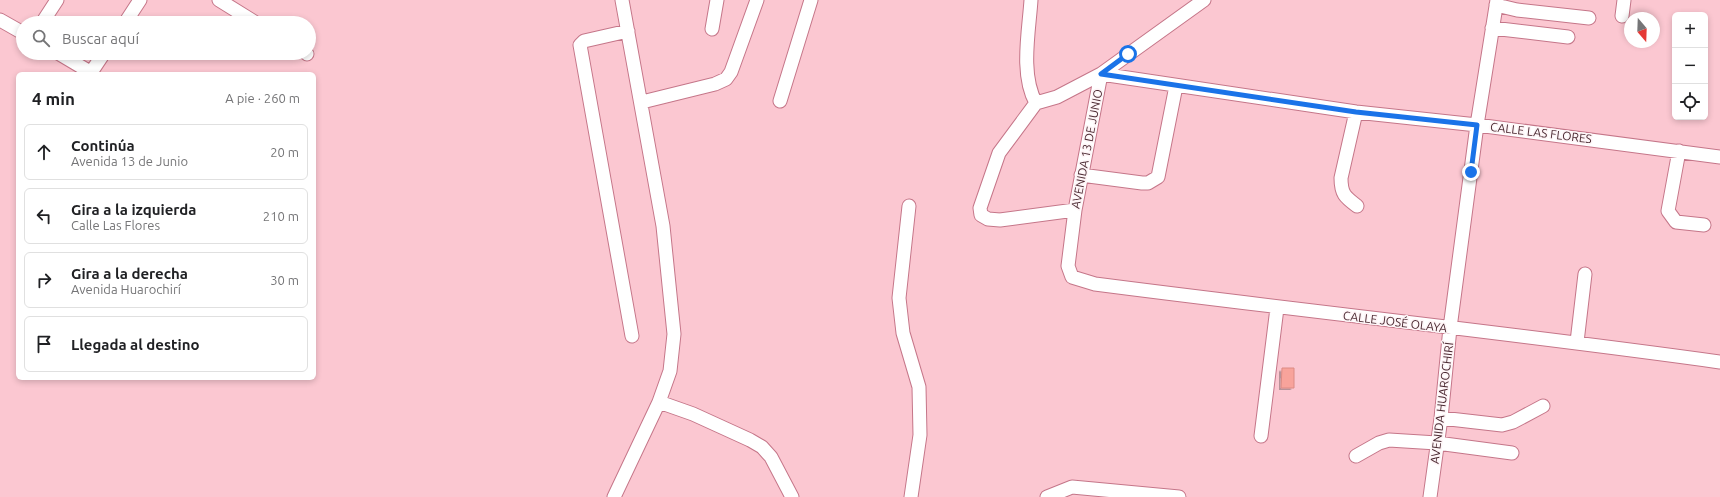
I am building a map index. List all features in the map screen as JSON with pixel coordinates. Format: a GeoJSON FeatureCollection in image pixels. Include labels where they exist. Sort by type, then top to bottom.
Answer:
{"type":"FeatureCollection","features":[{"type":"Feature","properties":{"kind":"street"},"geometry":{"type":"LineString","coordinates":[[47,16],[57,0]]}},
{"type":"Feature","properties":{"kind":"street"},"geometry":{"type":"LineString","coordinates":[[130,16],[140,0]]}},
{"type":"Feature","properties":{"kind":"street"},"geometry":{"type":"LineString","coordinates":[[219,0],[245,16]]}},
{"type":"Feature","properties":{"kind":"street"},"geometry":{"type":"LineString","coordinates":[[614,497],[659,402],[670,371],[674,334],[663,226],[642,102],[622,0]]}},
{"type":"Feature","properties":{"kind":"street"},"geometry":{"type":"LineString","coordinates":[[712,29],[717,0]]}},
{"type":"Feature","properties":{"kind":"street"},"geometry":{"type":"LineString","coordinates":[[642,102],[715,84],[726,79],[731,72],[756,0]]}},
{"type":"Feature","properties":{"kind":"street"},"geometry":{"type":"LineString","coordinates":[[780,101],[811,0]]}},
{"type":"Feature","properties":{"kind":"street"},"geometry":{"type":"LineString","coordinates":[[1031,0],[1027,67],[1031,94],[1036,102]]}},
{"type":"Feature","properties":{"kind":"street","name":"AVENIDA 13 DE JUNIO"},"geometry":{"type":"LineString","coordinates":[[1072,277],[1068,266],[1075,210],[1101,74],[1204,0]]}},
{"type":"Feature","properties":{"kind":"street"},"geometry":{"type":"LineString","coordinates":[[1622,16],[1624,0]]}},
{"type":"Feature","properties":{"kind":"street"},"geometry":{"type":"LineString","coordinates":[[1496,3],[1517,10],[1589,18]]}},
{"type":"Feature","properties":{"kind":"street","name":"AVENIDA HUAROCHIRÍ"},"geometry":{"type":"LineString","coordinates":[[1430,497],[1441,418],[1450,328],[1477,125],[1496,3]]}},
{"type":"Feature","properties":{"kind":"street"},"geometry":{"type":"LineString","coordinates":[[0,20],[16,29]]}},
{"type":"Feature","properties":{"kind":"street"},"geometry":{"type":"LineString","coordinates":[[1492,28],[1568,37]]}},
{"type":"Feature","properties":{"kind":"street"},"geometry":{"type":"LineString","coordinates":[[628,31],[584,41],[580,45],[632,336]]}},
{"type":"Feature","properties":{"kind":"street"},"geometry":{"type":"LineString","coordinates":[[69,60],[88,72]]}},
{"type":"Feature","properties":{"kind":"street"},"geometry":{"type":"LineString","coordinates":[[91,72],[99,60]]}},
{"type":"Feature","properties":{"kind":"street"},"geometry":{"type":"LineString","coordinates":[[1075,210],[1000,220],[988,219],[981,215],[980,208],[999,153],[1036,102],[1057,97],[1101,74]]}},
{"type":"Feature","properties":{"kind":"street","name":"CALLE LAS FLORES"},"geometry":{"type":"LineString","coordinates":[[1101,74],[1356,112],[1477,125],[1720,157]]}},
{"type":"Feature","properties":{"kind":"street"},"geometry":{"type":"LineString","coordinates":[[1081,175],[1142,183],[1153,181],[1158,177],[1176,86]]}},
{"type":"Feature","properties":{"kind":"street"},"geometry":{"type":"LineString","coordinates":[[1356,112],[1341,178],[1341,186],[1345,197],[1357,206]]}},
{"type":"Feature","properties":{"kind":"street"},"geometry":{"type":"LineString","coordinates":[[1679,151],[1668,211],[1676,222],[1704,225]]}},
{"type":"Feature","properties":{"kind":"street"},"geometry":{"type":"LineString","coordinates":[[909,206],[899,298],[903,333],[919,387],[920,435],[911,497]]}},
{"type":"Feature","properties":{"kind":"street"},"geometry":{"type":"LineString","coordinates":[[1577,342],[1585,274]]}},
{"type":"Feature","properties":{"kind":"street","name":"CALLE JOSÉ OLAYA"},"geometry":{"type":"LineString","coordinates":[[1072,277],[1094,284],[1277,308],[1577,342],[1720,362]]}},
{"type":"Feature","properties":{"kind":"street"},"geometry":{"type":"LineString","coordinates":[[1261,436],[1277,308]]}},
{"type":"Feature","properties":{"kind":"street"},"geometry":{"type":"LineString","coordinates":[[659,402],[694,414],[762,447],[771,457],[792,497]]}},
{"type":"Feature","properties":{"kind":"street"},"geometry":{"type":"LineString","coordinates":[[1441,418],[1502,426],[1543,406]]}},
{"type":"Feature","properties":{"kind":"street"},"geometry":{"type":"LineString","coordinates":[[1356,456],[1379,443],[1389,440],[1437,443],[1512,453]]}},
{"type":"Feature","properties":{"kind":"street"},"geometry":{"type":"LineString","coordinates":[[1047,497],[1072,487],[1154,496],[1179,497]]}},
{"type":"Feature","properties":{"kind":"building"},"geometry":{"type":"Polygon","coordinates":[[[1282,368],[1294,368],[1294,388],[1281,388],[1282,368]]]}},
{"type":"Feature","properties":{"kind":"route"},"geometry":{"type":"LineString","coordinates":[[1128,54],[1101,74],[1356,112],[1477,125],[1471,172]]}}]}
